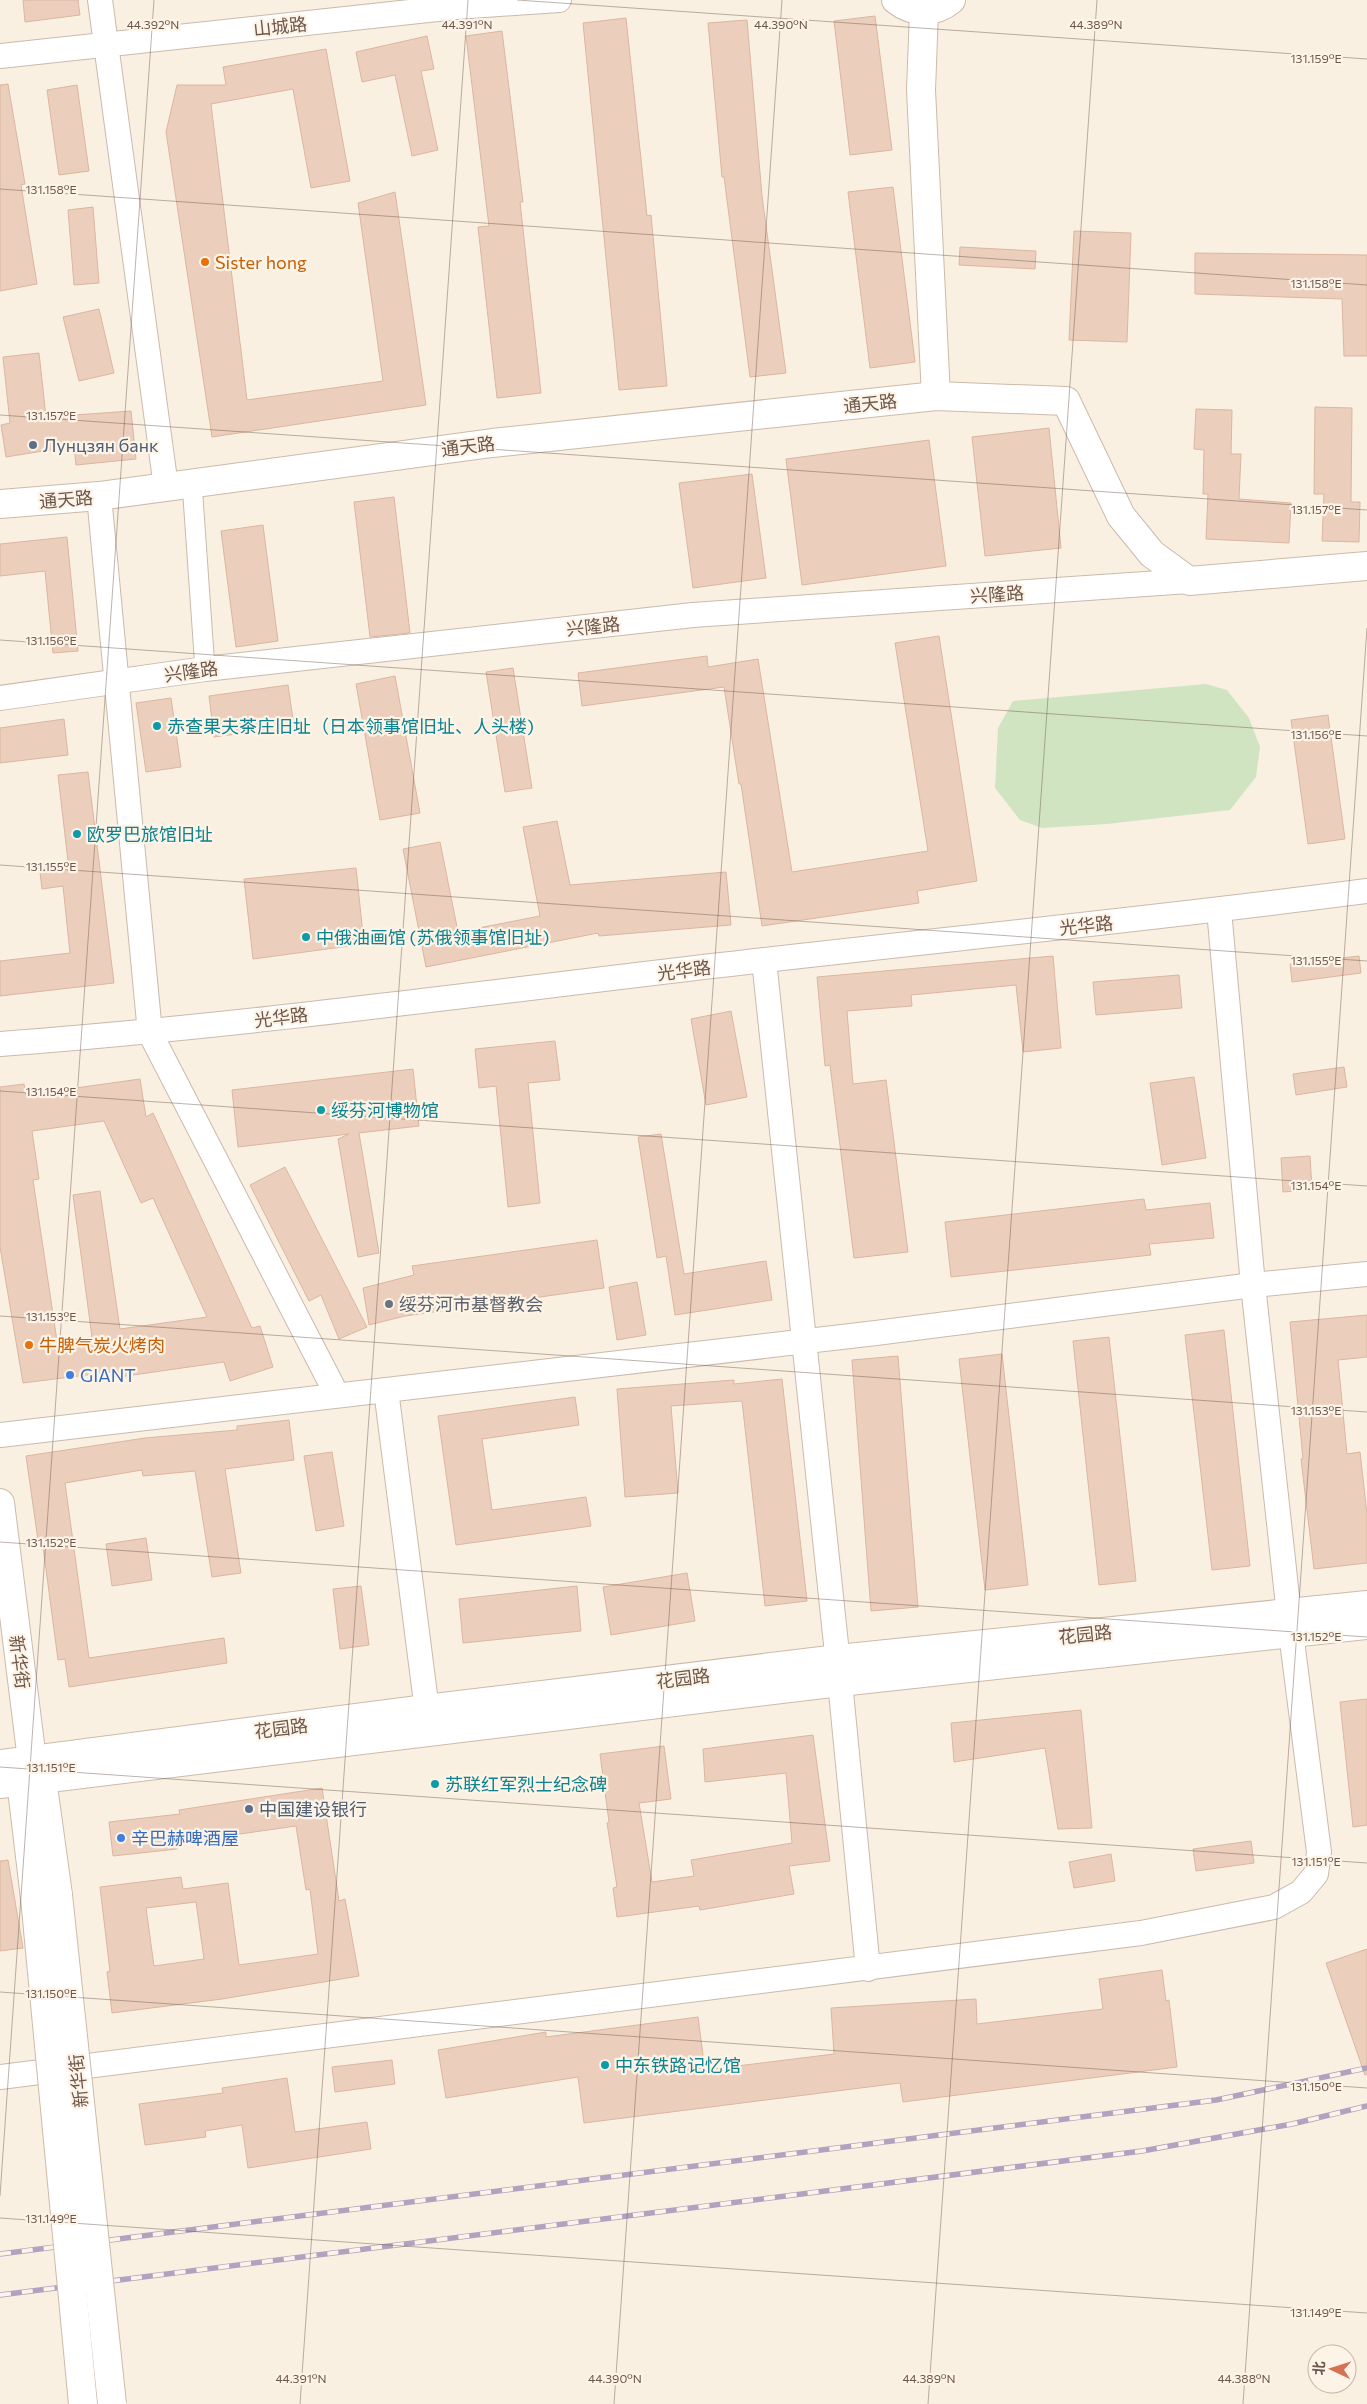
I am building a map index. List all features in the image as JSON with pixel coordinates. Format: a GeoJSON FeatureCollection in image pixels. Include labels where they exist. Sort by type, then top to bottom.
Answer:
{"type":"FeatureCollection","features":[{"type":"Feature","properties":{"kind":"main road"},"geometry":{"type":"LineString","coordinates":[[896,0],[910,9],[924,11],[945,5],[951,0]]}},
{"type":"Feature","properties":{"kind":"main road"},"geometry":{"type":"LineString","coordinates":[[924,11],[921,90],[936,396]]}},
{"type":"Feature","properties":{"kind":"main road","name":"通天路"},"geometry":{"type":"LineString","coordinates":[[0,504],[99,496],[492,443],[936,396],[1066,401],[1121,516],[1152,554],[1189,581]]}},
{"type":"Feature","properties":{"kind":"main road"},"geometry":{"type":"LineString","coordinates":[[1189,581],[1367,566]]}},
{"type":"Feature","properties":{"kind":"main road","name":"新华街"},"geometry":{"type":"LineString","coordinates":[[0,1503],[24,1776],[47,1897],[112,2404]]}},
{"type":"Feature","properties":{"kind":"main road","name":"花园路"},"geometry":{"type":"LineString","coordinates":[[0,1764],[24,1776],[428,1720],[839,1671],[1290,1623],[1367,1605]]}},
{"type":"Feature","properties":{"kind":"main road","name":"花园路"},"geometry":{"type":"LineString","coordinates":[[1290,1623],[1367,1625]]}},
{"type":"Feature","properties":{"kind":"main road","name":"新华街"},"geometry":{"type":"LineString","coordinates":[[47,1897],[83,2404]]}},
{"type":"Feature","properties":{"kind":"street"},"geometry":{"type":"LineString","coordinates":[[100,0],[179,485],[205,669]]}},
{"type":"Feature","properties":{"kind":"street","name":"山城路"},"geometry":{"type":"LineString","coordinates":[[0,56],[456,8],[559,0]]}},
{"type":"Feature","properties":{"kind":"street"},"geometry":{"type":"LineString","coordinates":[[99,496],[150,1033],[337,1396]]}},
{"type":"Feature","properties":{"kind":"street","name":"兴隆路"},"geometry":{"type":"LineString","coordinates":[[0,698],[205,669],[693,615],[1189,581]]}},
{"type":"Feature","properties":{"kind":"street","name":"光华路"},"geometry":{"type":"LineString","coordinates":[[0,1044],[150,1033],[764,960],[1219,910],[1367,891]]}},
{"type":"Feature","properties":{"kind":"street"},"geometry":{"type":"LineString","coordinates":[[0,2077],[868,1969],[1141,1933],[1274,1908],[1301,1892],[1316,1874],[1319,1852],[1290,1623],[1253,1285],[1219,910]]}},
{"type":"Feature","properties":{"kind":"street"},"geometry":{"type":"LineString","coordinates":[[764,960],[839,1671],[868,1969]]}},
{"type":"Feature","properties":{"kind":"street"},"geometry":{"type":"LineString","coordinates":[[0,1435],[804,1341],[1253,1285],[1367,1274]]}},
{"type":"Feature","properties":{"kind":"street"},"geometry":{"type":"LineString","coordinates":[[386,1390],[428,1720]]}},
{"type":"Feature","properties":{"kind":"green space"},"geometry":{"type":"Polygon","coordinates":[[[1206,684],[1227,690],[1249,718],[1260,747],[1256,777],[1230,810],[1107,824],[1042,828],[1020,820],[995,788],[998,728],[1013,701],[1206,684]]]}},
{"type":"Feature","properties":{"kind":"building"},"geometry":{"type":"Polygon","coordinates":[[[23,0],[78,0],[80,15],[25,22],[23,0]]]}},
{"type":"Feature","properties":{"kind":"building"},"geometry":{"type":"Polygon","coordinates":[[[875,16],[892,150],[850,155],[834,21],[875,16]]]}},
{"type":"Feature","properties":{"kind":"building"},"geometry":{"type":"Polygon","coordinates":[[[626,18],[647,216],[651,215],[667,386],[619,390],[583,23],[626,18]]]}},
{"type":"Feature","properties":{"kind":"building"},"geometry":{"type":"Polygon","coordinates":[[[747,20],[762,196],[786,373],[750,377],[724,177],[722,177],[708,23],[747,20]]]}},
{"type":"Feature","properties":{"kind":"building"},"geometry":{"type":"Polygon","coordinates":[[[502,31],[523,202],[520,202],[541,393],[497,398],[478,227],[489,226],[466,36],[502,31]]]}},
{"type":"Feature","properties":{"kind":"building"},"geometry":{"type":"Polygon","coordinates":[[[427,36],[434,69],[421,71],[438,150],[412,156],[395,75],[362,82],[356,52],[427,36]]]}},
{"type":"Feature","properties":{"kind":"building"},"geometry":{"type":"Polygon","coordinates":[[[326,49],[350,181],[311,188],[293,89],[211,104],[247,400],[383,381],[358,203],[395,192],[426,405],[212,437],[166,132],[177,85],[226,85],[223,67],[326,49]]]}},
{"type":"Feature","properties":{"kind":"building"},"geometry":{"type":"Polygon","coordinates":[[[8,84],[25,184],[21,185],[37,284],[0,291],[0,85],[8,84]]]}},
{"type":"Feature","properties":{"kind":"building"},"geometry":{"type":"Polygon","coordinates":[[[77,85],[89,171],[59,175],[47,90],[77,85]]]}},
{"type":"Feature","properties":{"kind":"building"},"geometry":{"type":"Polygon","coordinates":[[[893,187],[915,362],[870,368],[848,192],[893,187]]]}},
{"type":"Feature","properties":{"kind":"building"},"geometry":{"type":"Polygon","coordinates":[[[93,207],[99,283],[74,285],[68,210],[93,207]]]}},
{"type":"Feature","properties":{"kind":"building"},"geometry":{"type":"Polygon","coordinates":[[[1074,231],[1131,233],[1127,342],[1069,340],[1074,231]]]}},
{"type":"Feature","properties":{"kind":"building"},"geometry":{"type":"Polygon","coordinates":[[[960,247],[1036,251],[1035,269],[959,265],[960,247]]]}},
{"type":"Feature","properties":{"kind":"building"},"geometry":{"type":"Polygon","coordinates":[[[1195,253],[1367,255],[1367,356],[1344,356],[1342,299],[1195,294],[1195,253]]]}},
{"type":"Feature","properties":{"kind":"building"},"geometry":{"type":"Polygon","coordinates":[[[99,309],[114,373],[79,381],[63,317],[99,309]]]}},
{"type":"Feature","properties":{"kind":"building"},"geometry":{"type":"Polygon","coordinates":[[[39,353],[46,417],[131,411],[136,459],[76,465],[74,446],[6,457],[1,425],[10,423],[3,357],[39,353]]]}},
{"type":"Feature","properties":{"kind":"building"},"geometry":{"type":"Polygon","coordinates":[[[1315,407],[1352,408],[1351,502],[1360,502],[1359,542],[1322,541],[1324,494],[1314,494],[1315,407]]]}},
{"type":"Feature","properties":{"kind":"building"},"geometry":{"type":"Polygon","coordinates":[[[1196,409],[1232,410],[1231,454],[1241,454],[1239,499],[1291,503],[1289,543],[1206,539],[1208,494],[1203,494],[1204,450],[1194,449],[1196,409]]]}},
{"type":"Feature","properties":{"kind":"building"},"geometry":{"type":"Polygon","coordinates":[[[1049,428],[1061,548],[985,556],[972,437],[1049,428]]]}},
{"type":"Feature","properties":{"kind":"building"},"geometry":{"type":"Polygon","coordinates":[[[929,440],[946,566],[802,585],[786,459],[929,440]]]}},
{"type":"Feature","properties":{"kind":"building"},"geometry":{"type":"Polygon","coordinates":[[[752,474],[766,578],[693,588],[679,483],[752,474]]]}},
{"type":"Feature","properties":{"kind":"building"},"geometry":{"type":"Polygon","coordinates":[[[394,497],[410,633],[370,637],[354,502],[394,497]]]}},
{"type":"Feature","properties":{"kind":"building"},"geometry":{"type":"Polygon","coordinates":[[[263,525],[278,641],[236,647],[221,531],[263,525]]]}},
{"type":"Feature","properties":{"kind":"building"},"geometry":{"type":"Polygon","coordinates":[[[67,537],[78,651],[53,653],[45,571],[0,576],[0,544],[67,537]]]}},
{"type":"Feature","properties":{"kind":"building"},"geometry":{"type":"Polygon","coordinates":[[[939,636],[977,881],[917,891],[919,903],[762,926],[741,784],[739,784],[724,687],[582,706],[578,673],[707,656],[708,667],[758,659],[792,872],[928,851],[895,643],[939,636]]]}},
{"type":"Feature","properties":{"kind":"building"},"geometry":{"type":"Polygon","coordinates":[[[513,668],[532,788],[505,792],[486,672],[513,668]]]}},
{"type":"Feature","properties":{"kind":"building"},"geometry":{"type":"Polygon","coordinates":[[[395,676],[420,813],[380,820],[356,684],[395,676]]]}},
{"type":"Feature","properties":{"kind":"building"},"geometry":{"type":"Polygon","coordinates":[[[288,685],[294,726],[214,737],[209,696],[288,685]]]}},
{"type":"Feature","properties":{"kind":"building"},"geometry":{"type":"Polygon","coordinates":[[[171,698],[181,767],[146,772],[136,703],[171,698]]]}},
{"type":"Feature","properties":{"kind":"building"},"geometry":{"type":"Polygon","coordinates":[[[1328,715],[1345,839],[1308,844],[1291,720],[1328,715]]]}},
{"type":"Feature","properties":{"kind":"building"},"geometry":{"type":"Polygon","coordinates":[[[64,719],[68,755],[0,763],[0,728],[64,719]]]}},
{"type":"Feature","properties":{"kind":"building"},"geometry":{"type":"Polygon","coordinates":[[[88,772],[114,983],[0,996],[0,961],[70,953],[63,886],[42,889],[39,864],[68,861],[58,775],[88,772]]]}},
{"type":"Feature","properties":{"kind":"building"},"geometry":{"type":"Polygon","coordinates":[[[557,821],[570,885],[726,872],[731,925],[599,936],[598,933],[426,967],[403,849],[440,842],[458,932],[540,916],[523,827],[557,821]]]}},
{"type":"Feature","properties":{"kind":"building"},"geometry":{"type":"Polygon","coordinates":[[[356,868],[364,944],[253,959],[244,879],[356,868]]]}},
{"type":"Feature","properties":{"kind":"building"},"geometry":{"type":"Polygon","coordinates":[[[1053,956],[1061,1048],[1023,1052],[1016,985],[911,995],[912,1006],[847,1011],[853,1084],[886,1080],[908,1252],[854,1258],[830,1065],[825,1066],[817,977],[1053,956]]]}},
{"type":"Feature","properties":{"kind":"building"},"geometry":{"type":"Polygon","coordinates":[[[1359,956],[1361,973],[1292,982],[1290,964],[1359,956]]]}},
{"type":"Feature","properties":{"kind":"building"},"geometry":{"type":"Polygon","coordinates":[[[1179,975],[1182,1008],[1096,1015],[1093,982],[1179,975]]]}},
{"type":"Feature","properties":{"kind":"building"},"geometry":{"type":"Polygon","coordinates":[[[731,1011],[747,1097],[706,1105],[691,1019],[731,1011]]]}},
{"type":"Feature","properties":{"kind":"building"},"geometry":{"type":"Polygon","coordinates":[[[555,1041],[560,1080],[528,1083],[540,1203],[508,1207],[496,1086],[479,1088],[475,1049],[555,1041]]]}},
{"type":"Feature","properties":{"kind":"building"},"geometry":{"type":"Polygon","coordinates":[[[1344,1067],[1347,1087],[1296,1095],[1293,1074],[1344,1067]]]}},
{"type":"Feature","properties":{"kind":"building"},"geometry":{"type":"Polygon","coordinates":[[[413,1069],[419,1126],[359,1133],[379,1253],[358,1257],[338,1139],[349,1134],[238,1147],[232,1090],[413,1069]]]}},
{"type":"Feature","properties":{"kind":"building"},"geometry":{"type":"Polygon","coordinates":[[[1194,1077],[1206,1158],[1162,1165],[1150,1083],[1194,1077]]]}},
{"type":"Feature","properties":{"kind":"building"},"geometry":{"type":"Polygon","coordinates":[[[140,1079],[146,1117],[153,1113],[252,1328],[260,1326],[273,1367],[230,1381],[224,1362],[119,1377],[118,1371],[23,1383],[0,1247],[0,1087],[24,1084],[26,1095],[140,1079]],[[104,1121],[32,1131],[39,1179],[33,1180],[57,1341],[92,1337],[73,1195],[100,1191],[120,1329],[207,1317],[153,1198],[141,1203],[104,1121]]]}},
{"type":"Feature","properties":{"kind":"building"},"geometry":{"type":"Polygon","coordinates":[[[661,1134],[684,1274],[766,1261],[772,1300],[675,1315],[666,1256],[657,1258],[638,1137],[661,1134]]]}},
{"type":"Feature","properties":{"kind":"building"},"geometry":{"type":"Polygon","coordinates":[[[1310,1156],[1312,1190],[1283,1192],[1281,1158],[1310,1156]]]}},
{"type":"Feature","properties":{"kind":"building"},"geometry":{"type":"Polygon","coordinates":[[[285,1167],[367,1327],[339,1339],[321,1295],[309,1301],[250,1185],[285,1167]]]}},
{"type":"Feature","properties":{"kind":"building"},"geometry":{"type":"Polygon","coordinates":[[[1144,1199],[1146,1210],[1210,1203],[1214,1238],[1149,1244],[1151,1255],[951,1277],[945,1222],[1144,1199]]]}},
{"type":"Feature","properties":{"kind":"building"},"geometry":{"type":"Polygon","coordinates":[[[597,1240],[604,1288],[405,1316],[369,1325],[363,1288],[414,1275],[412,1266],[597,1240]]]}},
{"type":"Feature","properties":{"kind":"building"},"geometry":{"type":"Polygon","coordinates":[[[637,1282],[646,1335],[617,1340],[609,1287],[637,1282]]]}},
{"type":"Feature","properties":{"kind":"building"},"geometry":{"type":"Polygon","coordinates":[[[1367,1315],[1367,1357],[1338,1360],[1347,1454],[1360,1452],[1367,1514],[1367,1563],[1314,1569],[1301,1459],[1303,1459],[1290,1322],[1367,1315]]]}},
{"type":"Feature","properties":{"kind":"building"},"geometry":{"type":"Polygon","coordinates":[[[1224,1330],[1250,1566],[1212,1570],[1185,1335],[1224,1330]]]}},
{"type":"Feature","properties":{"kind":"building"},"geometry":{"type":"Polygon","coordinates":[[[1109,1337],[1136,1581],[1099,1585],[1073,1341],[1109,1337]]]}},
{"type":"Feature","properties":{"kind":"building"},"geometry":{"type":"Polygon","coordinates":[[[1002,1354],[1028,1585],[985,1590],[959,1359],[1002,1354]]]}},
{"type":"Feature","properties":{"kind":"building"},"geometry":{"type":"Polygon","coordinates":[[[898,1356],[918,1607],[871,1611],[852,1360],[898,1356]]]}},
{"type":"Feature","properties":{"kind":"building"},"geometry":{"type":"Polygon","coordinates":[[[782,1379],[807,1601],[765,1606],[742,1401],[671,1406],[678,1493],[625,1497],[617,1389],[734,1380],[734,1384],[782,1379]]]}},
{"type":"Feature","properties":{"kind":"building"},"geometry":{"type":"Polygon","coordinates":[[[575,1397],[579,1425],[482,1439],[492,1510],[586,1497],[591,1526],[456,1545],[438,1416],[575,1397]]]}},
{"type":"Feature","properties":{"kind":"building"},"geometry":{"type":"Polygon","coordinates":[[[289,1420],[294,1460],[225,1469],[241,1573],[212,1577],[195,1471],[143,1476],[142,1470],[65,1483],[89,1658],[224,1638],[227,1663],[69,1687],[65,1659],[58,1660],[42,1539],[38,1540],[26,1456],[145,1438],[237,1430],[237,1426],[289,1420]]]}},
{"type":"Feature","properties":{"kind":"building"},"geometry":{"type":"Polygon","coordinates":[[[332,1452],[344,1526],[316,1531],[304,1456],[332,1452]]]}},
{"type":"Feature","properties":{"kind":"building"},"geometry":{"type":"Polygon","coordinates":[[[146,1538],[152,1580],[112,1586],[106,1544],[146,1538]]]}},
{"type":"Feature","properties":{"kind":"building"},"geometry":{"type":"Polygon","coordinates":[[[687,1573],[695,1621],[611,1635],[603,1587],[687,1573]]]}},
{"type":"Feature","properties":{"kind":"building"},"geometry":{"type":"Polygon","coordinates":[[[361,1586],[369,1645],[340,1649],[333,1589],[361,1586]]]}},
{"type":"Feature","properties":{"kind":"building"},"geometry":{"type":"Polygon","coordinates":[[[577,1586],[581,1631],[463,1643],[459,1599],[577,1586]]]}},
{"type":"Feature","properties":{"kind":"building"},"geometry":{"type":"Polygon","coordinates":[[[1367,1699],[1367,1825],[1353,1827],[1340,1702],[1367,1699]]]}},
{"type":"Feature","properties":{"kind":"building"},"geometry":{"type":"Polygon","coordinates":[[[1081,1710],[1092,1828],[1058,1829],[1045,1748],[954,1762],[951,1723],[1081,1710]]]}},
{"type":"Feature","properties":{"kind":"building"},"geometry":{"type":"Polygon","coordinates":[[[813,1735],[830,1861],[789,1866],[794,1894],[700,1910],[699,1906],[617,1917],[613,1888],[617,1887],[607,1823],[609,1822],[600,1754],[664,1746],[671,1799],[639,1803],[652,1882],[694,1876],[691,1860],[792,1843],[786,1773],[705,1782],[703,1749],[813,1735]]]}},
{"type":"Feature","properties":{"kind":"building"},"geometry":{"type":"Polygon","coordinates":[[[322,1788],[339,1901],[345,1899],[359,1976],[222,1999],[112,2013],[107,1972],[110,1971],[100,1887],[181,1877],[183,1889],[228,1883],[239,1965],[318,1954],[310,1889],[306,1890],[296,1826],[177,1843],[177,1849],[113,1856],[109,1822],[180,1814],[179,1810],[322,1788]],[[196,1902],[146,1908],[154,1966],[204,1959],[196,1902]]]}},
{"type":"Feature","properties":{"kind":"building"},"geometry":{"type":"Polygon","coordinates":[[[1251,1841],[1254,1863],[1196,1871],[1193,1849],[1251,1841]]]}},
{"type":"Feature","properties":{"kind":"building"},"geometry":{"type":"Polygon","coordinates":[[[1111,1854],[1115,1881],[1074,1888],[1069,1862],[1111,1854]]]}},
{"type":"Feature","properties":{"kind":"building"},"geometry":{"type":"Polygon","coordinates":[[[8,1860],[23,1948],[0,1951],[0,1861],[8,1860]]]}},
{"type":"Feature","properties":{"kind":"building"},"geometry":{"type":"Polygon","coordinates":[[[1367,1949],[1367,2074],[1365,2075],[1326,1963],[1367,1949]]]}},
{"type":"Feature","properties":{"kind":"building"},"geometry":{"type":"Polygon","coordinates":[[[1162,1970],[1166,2001],[1169,2000],[1177,2067],[903,2102],[900,2083],[584,2123],[578,2077],[446,2098],[438,2050],[546,2032],[546,2037],[698,2017],[705,2070],[834,2054],[831,2008],[976,1999],[977,2024],[1103,2009],[1099,1979],[1162,1970]]]}},
{"type":"Feature","properties":{"kind":"building"},"geometry":{"type":"Polygon","coordinates":[[[392,2060],[395,2084],[335,2092],[332,2067],[392,2060]]]}},
{"type":"Feature","properties":{"kind":"building"},"geometry":{"type":"Polygon","coordinates":[[[287,2078],[295,2132],[367,2122],[371,2149],[248,2168],[242,2125],[205,2131],[206,2137],[145,2145],[139,2104],[223,2093],[222,2088],[287,2078]]]}},
{"type":"Feature","properties":{"kind":"railway"},"geometry":{"type":"LineString","coordinates":[[0,2254],[1216,2100],[1367,2068]]}},
{"type":"Feature","properties":{"kind":"railway"},"geometry":{"type":"LineString","coordinates":[[0,2295],[1142,2151],[1292,2124],[1367,2106]]}},
{"type":"Feature","properties":{"kind":"place","name":"Sister hong"},"geometry":{"type":"Point","coordinates":[205,262]}},
{"type":"Feature","properties":{"kind":"place","name":"Лунцзян банк"},"geometry":{"type":"Point","coordinates":[33,445]}},
{"type":"Feature","properties":{"kind":"place","name":"赤查果夫茶庄旧址（日本领事馆旧址、人头楼)"},"geometry":{"type":"Point","coordinates":[157,726]}},
{"type":"Feature","properties":{"kind":"place","name":"欧罗巴旅馆旧址"},"geometry":{"type":"Point","coordinates":[77,834]}},
{"type":"Feature","properties":{"kind":"place","name":"中俄油画馆 (苏俄领事馆旧址)"},"geometry":{"type":"Point","coordinates":[306,937]}},
{"type":"Feature","properties":{"kind":"place","name":"绥芬河博物馆"},"geometry":{"type":"Point","coordinates":[321,1110]}},
{"type":"Feature","properties":{"kind":"place","name":"绥芬河市基督教会"},"geometry":{"type":"Point","coordinates":[389,1304]}},
{"type":"Feature","properties":{"kind":"place","name":"牛脾气炭火烤肉"},"geometry":{"type":"Point","coordinates":[29,1345]}},
{"type":"Feature","properties":{"kind":"place","name":"GIANT"},"geometry":{"type":"Point","coordinates":[70,1375]}},
{"type":"Feature","properties":{"kind":"place","name":"苏联红军烈士纪念碑"},"geometry":{"type":"Point","coordinates":[435,1784]}},
{"type":"Feature","properties":{"kind":"place","name":"中国建设银行"},"geometry":{"type":"Point","coordinates":[249,1809]}},
{"type":"Feature","properties":{"kind":"place","name":"辛巴赫啤酒屋"},"geometry":{"type":"Point","coordinates":[121,1838]}},
{"type":"Feature","properties":{"kind":"place","name":"中东铁路记忆馆"},"geometry":{"type":"Point","coordinates":[605,2065]}}]}
